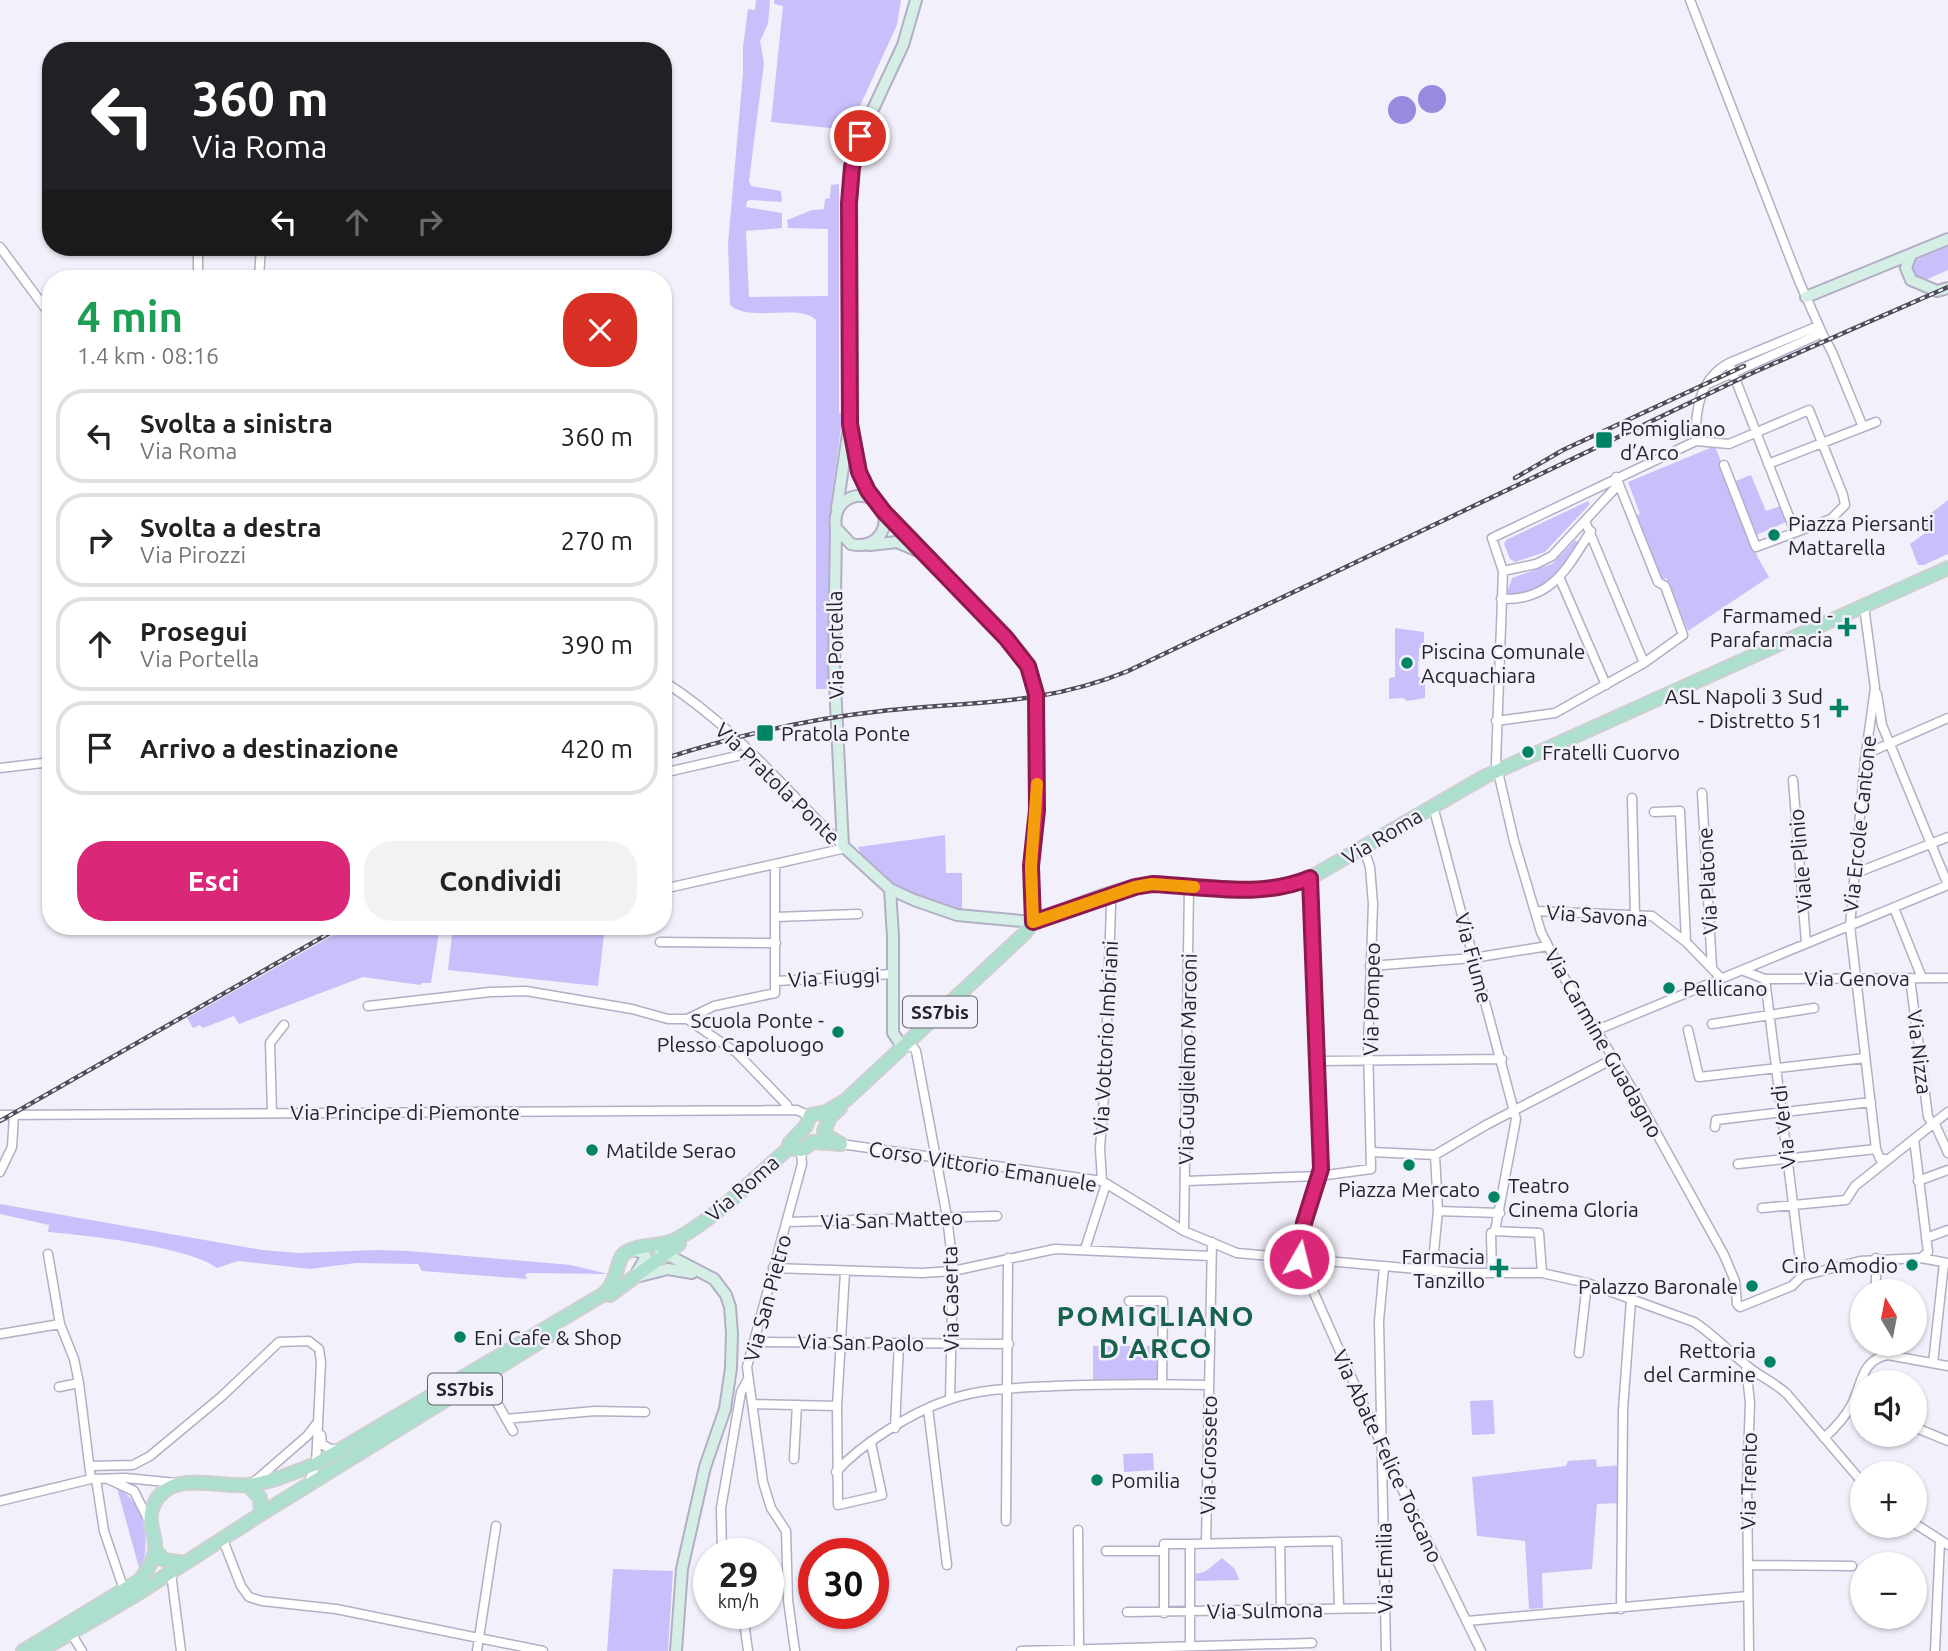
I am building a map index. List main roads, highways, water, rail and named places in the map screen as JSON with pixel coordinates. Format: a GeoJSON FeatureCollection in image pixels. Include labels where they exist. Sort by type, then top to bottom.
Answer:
{"type":"FeatureCollection","features":[{"type":"Feature","properties":{"kind":"main road","name":"Via Portella"},"geometry":{"type":"LineString","coordinates":[[844,847],[835,689],[836,528],[850,424],[849,203],[852,167],[865,121],[903,45],[916,0]]}},
{"type":"Feature","properties":{"kind":"main road"},"geometry":{"type":"LineString","coordinates":[[1806,297],[1948,239]]}},
{"type":"Feature","properties":{"kind":"main road"},"geometry":{"type":"LineString","coordinates":[[1908,277],[1907,260],[1911,254]]}},
{"type":"Feature","properties":{"kind":"main road"},"geometry":{"type":"LineString","coordinates":[[1885,265],[1898,270],[1920,286],[1946,290]]}},
{"type":"Feature","properties":{"kind":"main road","name":"Via Portella"},"geometry":{"type":"LineString","coordinates":[[850,424],[859,472],[874,499],[1006,638],[1025,659],[1032,673],[1036,694],[1037,810],[1031,866],[1033,922]]}},
{"type":"Feature","properties":{"kind":"main road"},"geometry":{"type":"LineString","coordinates":[[837,510],[850,497],[865,496],[874,499]]}},
{"type":"Feature","properties":{"kind":"main road"},"geometry":{"type":"LineString","coordinates":[[867,545],[881,536],[884,512]]}},
{"type":"Feature","properties":{"kind":"main road"},"geometry":{"type":"LineString","coordinates":[[836,528],[844,540],[851,544],[897,542],[925,554]]}},
{"type":"Feature","properties":{"kind":"main road","name":"Via Roma"},"geometry":{"type":"LineString","coordinates":[[846,1100],[1025,933],[1033,922],[1108,895],[1152,884],[1263,890],[1289,887],[1310,878],[1499,771],[1948,569]]}},
{"type":"Feature","properties":{"kind":"main road","name":"Via Pratola Ponte"},"geometry":{"type":"LineString","coordinates":[[844,847],[890,889],[957,915],[1033,922]]}},
{"type":"Feature","properties":{"kind":"main road"},"geometry":{"type":"LineString","coordinates":[[890,889],[893,1033],[902,1046]]}},
{"type":"Feature","properties":{"kind":"main road","name":"SS7bis"},"geometry":{"type":"LineString","coordinates":[[846,1100],[830,1118],[824,1131],[841,1144],[813,1142],[795,1149],[791,1140],[806,1126],[809,1116],[827,1112],[846,1100]]}},
{"type":"Feature","properties":{"kind":"main road","name":"Via Roma"},"geometry":{"type":"LineString","coordinates":[[694,1228],[795,1149]]}},
{"type":"Feature","properties":{"kind":"main road","name":"SS7bis"},"geometry":{"type":"LineString","coordinates":[[40,1651],[171,1573],[261,1514],[582,1316],[680,1243],[694,1228]]}},
{"type":"Feature","properties":{"kind":"main road","name":"SS7bis"},"geometry":{"type":"LineString","coordinates":[[155,1550],[149,1522],[152,1506],[161,1492],[177,1483],[248,1485],[283,1477],[316,1464],[604,1294],[616,1278],[620,1258],[625,1253],[665,1244],[694,1228]]}},
{"type":"Feature","properties":{"kind":"main road"},"geometry":{"type":"LineString","coordinates":[[680,1243],[678,1253],[686,1265]]}},
{"type":"Feature","properties":{"kind":"main road"},"geometry":{"type":"LineString","coordinates":[[638,1249],[666,1254],[714,1279],[726,1295],[730,1307],[732,1356],[725,1409],[705,1467],[682,1569],[676,1651]]}},
{"type":"Feature","properties":{"kind":"main road"},"geometry":{"type":"LineString","coordinates":[[633,1278],[646,1257],[638,1249]]}},
{"type":"Feature","properties":{"kind":"main road"},"geometry":{"type":"LineString","coordinates":[[633,1278],[667,1269],[695,1274],[713,1288],[729,1312]]}},
{"type":"Feature","properties":{"kind":"main road"},"geometry":{"type":"LineString","coordinates":[[248,1485],[260,1498],[261,1514]]}},
{"type":"Feature","properties":{"kind":"main road"},"geometry":{"type":"LineString","coordinates":[[155,1550],[164,1560],[185,1563]]}},
{"type":"Feature","properties":{"kind":"main road"},"geometry":{"type":"LineString","coordinates":[[23,1651],[140,1580],[149,1569],[155,1550]]}},
{"type":"Feature","properties":{"kind":"railway"},"geometry":{"type":"LineString","coordinates":[[672,756],[798,724],[854,714],[1036,696],[1066,691],[1128,671],[1750,374],[1948,287]]}},
{"type":"Feature","properties":{"kind":"railway"},"geometry":{"type":"LineString","coordinates":[[1515,478],[1563,450],[1744,366]]}},
{"type":"Feature","properties":{"kind":"railway"},"geometry":{"type":"LineString","coordinates":[[0,1121],[326,935]]}},
{"type":"Feature","properties":{"kind":"place","name":"Pomigliano d’Arco"},"geometry":{"type":"Point","coordinates":[1604,440]}},
{"type":"Feature","properties":{"kind":"place","name":"Piazza Piersanti Mattarella"},"geometry":{"type":"Point","coordinates":[1774,535]}},
{"type":"Feature","properties":{"kind":"place","name":"Farmamed - Parafarmacia"},"geometry":{"type":"Point","coordinates":[1847,627]}},
{"type":"Feature","properties":{"kind":"place","name":"Piscina Comunale Acquachiara"},"geometry":{"type":"Point","coordinates":[1407,663]}},
{"type":"Feature","properties":{"kind":"place","name":"ASL Napoli 3 Sud - Distretto 51"},"geometry":{"type":"Point","coordinates":[1839,708]}},
{"type":"Feature","properties":{"kind":"place","name":"Pratola Ponte"},"geometry":{"type":"Point","coordinates":[765,733]}},
{"type":"Feature","properties":{"kind":"place","name":"Fratelli Cuorvo"},"geometry":{"type":"Point","coordinates":[1528,752]}},
{"type":"Feature","properties":{"kind":"place","name":"Pellicano"},"geometry":{"type":"Point","coordinates":[1669,988]}},
{"type":"Feature","properties":{"kind":"place","name":"Scuola Ponte - Plesso Capoluogo"},"geometry":{"type":"Point","coordinates":[838,1032]}},
{"type":"Feature","properties":{"kind":"place","name":"Matilde Serao"},"geometry":{"type":"Point","coordinates":[592,1150]}},
{"type":"Feature","properties":{"kind":"place","name":"Piazza Mercato"},"geometry":{"type":"Point","coordinates":[1409,1165]}},
{"type":"Feature","properties":{"kind":"place","name":"Teatro Cinema Gloria"},"geometry":{"type":"Point","coordinates":[1494,1197]}},
{"type":"Feature","properties":{"kind":"place","name":"Ciro Amodio"},"geometry":{"type":"Point","coordinates":[1912,1265]}},
{"type":"Feature","properties":{"kind":"place","name":"Farmacia Tanzillo"},"geometry":{"type":"Point","coordinates":[1499,1268]}},
{"type":"Feature","properties":{"kind":"place","name":"Palazzo Baronale"},"geometry":{"type":"Point","coordinates":[1752,1286]}},
{"type":"Feature","properties":{"kind":"place","name":"Eni Cafe & Shop"},"geometry":{"type":"Point","coordinates":[460,1337]}},
{"type":"Feature","properties":{"kind":"place","name":"Rettoria del Carmine"},"geometry":{"type":"Point","coordinates":[1770,1362]}},
{"type":"Feature","properties":{"kind":"place","name":"Pomilia"},"geometry":{"type":"Point","coordinates":[1097,1480]}},
{"type":"Feature","properties":{"kind":"district","name":"POMIGLIANO D'ARCO"},"geometry":{"type":"Point","coordinates":[1156,1331]}}]}
